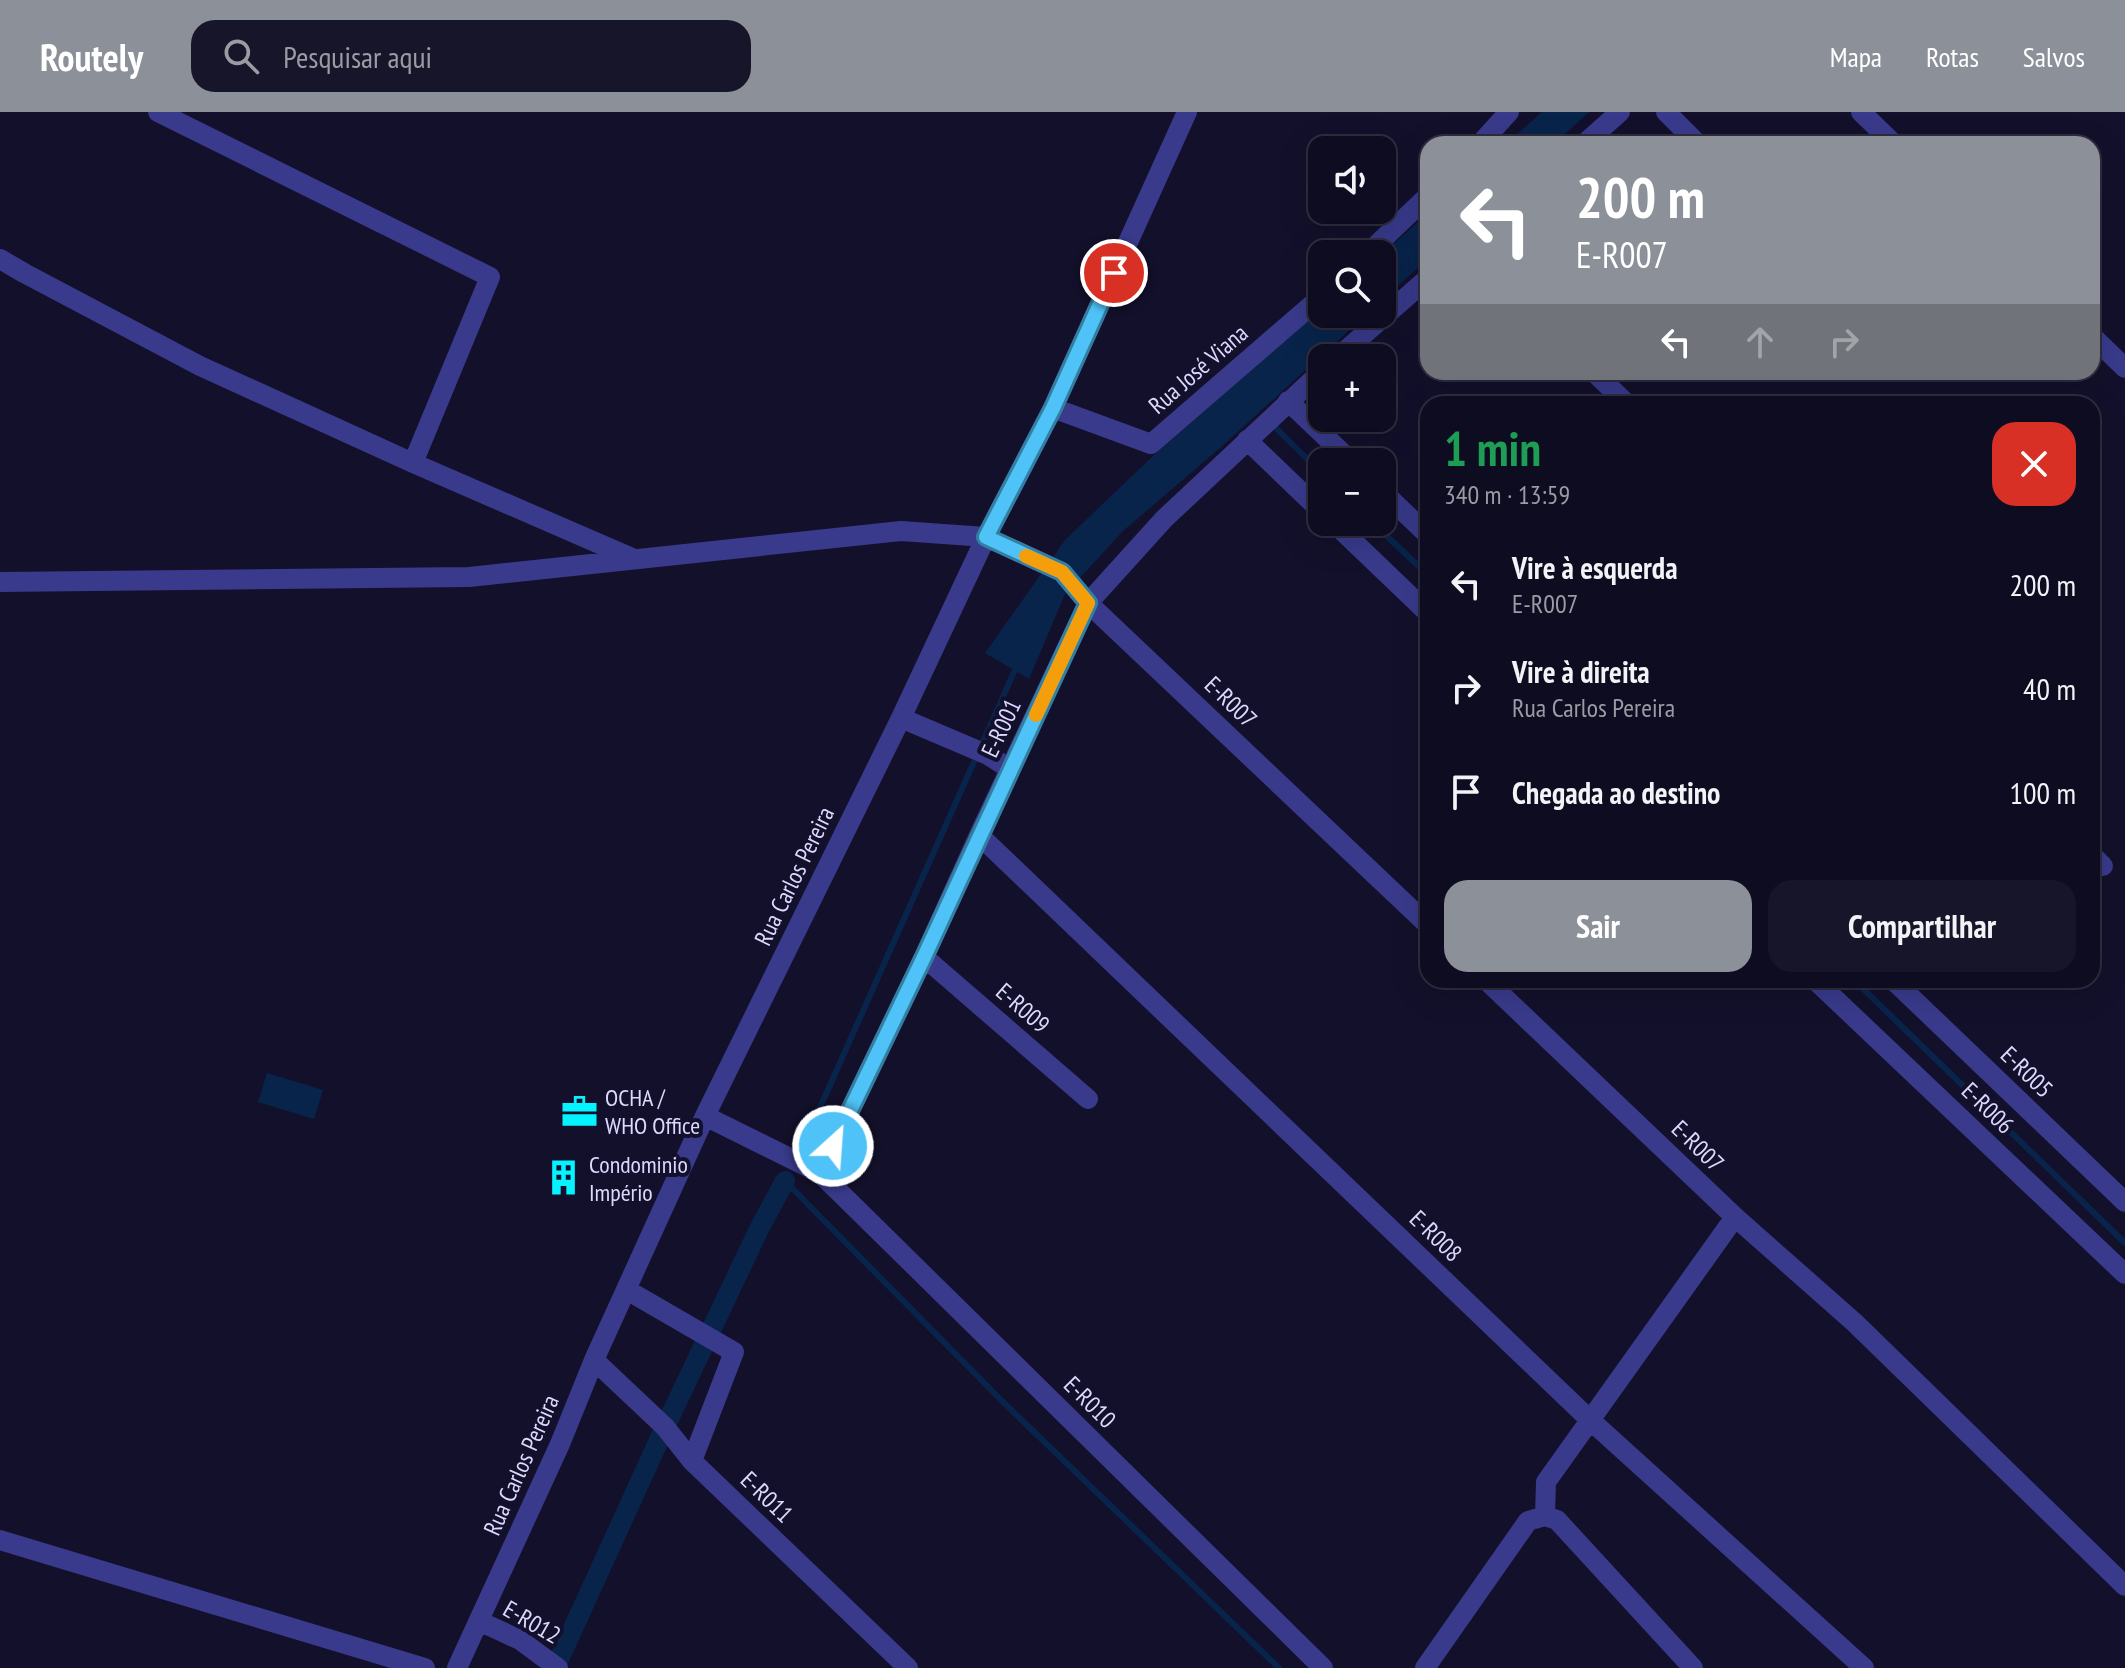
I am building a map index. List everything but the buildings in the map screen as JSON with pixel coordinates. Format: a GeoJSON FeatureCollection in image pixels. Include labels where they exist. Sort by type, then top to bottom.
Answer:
{"type":"FeatureCollection","features":[{"type":"Feature","properties":{"kind":"street"},"geometry":{"type":"LineString","coordinates":[[158,112],[490,277],[413,463]]}},
{"type":"Feature","properties":{"kind":"street","name":"Rua Carlos Pereira"},"geometry":{"type":"LineString","coordinates":[[457,1668],[705,1116],[901,718],[986,537],[1053,408],[1187,112]]}},
{"type":"Feature","properties":{"kind":"street"},"geometry":{"type":"LineString","coordinates":[[1487,136],[1509,112]]}},
{"type":"Feature","properties":{"kind":"street"},"geometry":{"type":"LineString","coordinates":[[1593,136],[1620,112]]}},
{"type":"Feature","properties":{"kind":"street"},"geometry":{"type":"LineString","coordinates":[[1666,112],[1690,136]]}},
{"type":"Feature","properties":{"kind":"street"},"geometry":{"type":"LineString","coordinates":[[1861,112],[1886,136]]}},
{"type":"Feature","properties":{"kind":"street"},"geometry":{"type":"LineString","coordinates":[[1382,240],[1420,204]]}},
{"type":"Feature","properties":{"kind":"street"},"geometry":{"type":"LineString","coordinates":[[0,259],[200,366],[413,463],[636,559]]}},
{"type":"Feature","properties":{"kind":"street"},"geometry":{"type":"LineString","coordinates":[[1353,344],[1420,285]]}},
{"type":"Feature","properties":{"kind":"street","name":"Rua José Viana"},"geometry":{"type":"LineString","coordinates":[[1053,408],[1151,444],[1308,308]]}},
{"type":"Feature","properties":{"kind":"street"},"geometry":{"type":"LineString","coordinates":[[2100,344],[2125,368]]}},
{"type":"Feature","properties":{"kind":"street"},"geometry":{"type":"LineString","coordinates":[[1602,380],[1619,396]]}},
{"type":"Feature","properties":{"kind":"street","name":"E-R001"},"geometry":{"type":"LineString","coordinates":[[820,1173],[1088,603],[1164,519],[1308,383]]}},
{"type":"Feature","properties":{"kind":"street"},"geometry":{"type":"LineString","coordinates":[[1288,401],[1337,448]]}},
{"type":"Feature","properties":{"kind":"street"},"geometry":{"type":"LineString","coordinates":[[1247,440],[1308,499]]}},
{"type":"Feature","properties":{"kind":"street"},"geometry":{"type":"LineString","coordinates":[[1396,504],[1420,527]]}},
{"type":"Feature","properties":{"kind":"street"},"geometry":{"type":"LineString","coordinates":[[0,582],[469,577],[901,531],[986,537]]}},
{"type":"Feature","properties":{"kind":"street"},"geometry":{"type":"LineString","coordinates":[[1348,536],[1420,605]]}},
{"type":"Feature","properties":{"kind":"street","name":"E-R007"},"geometry":{"type":"LineString","coordinates":[[986,537],[1062,572],[1088,603],[1420,917]]}},
{"type":"Feature","properties":{"kind":"street"},"geometry":{"type":"LineString","coordinates":[[901,718],[967,745],[1010,769]]}},
{"type":"Feature","properties":{"kind":"street","name":"E-R008"},"geometry":{"type":"LineString","coordinates":[[979,835],[1589,1419],[1864,1668]]}},
{"type":"Feature","properties":{"kind":"street","name":"E-R009"},"geometry":{"type":"LineString","coordinates":[[924,957],[1088,1099]]}},
{"type":"Feature","properties":{"kind":"street","name":"E-R007"},"geometry":{"type":"LineString","coordinates":[[1494,988],[1735,1217],[1855,1323],[2125,1586]]}},
{"type":"Feature","properties":{"kind":"street","name":"E-R006"},"geometry":{"type":"LineString","coordinates":[[1823,988],[2125,1274]]}},
{"type":"Feature","properties":{"kind":"street","name":"E-R005"},"geometry":{"type":"LineString","coordinates":[[1901,988],[2125,1202]]}},
{"type":"Feature","properties":{"kind":"street","name":"E-R010"},"geometry":{"type":"LineString","coordinates":[[705,1116],[820,1173],[1323,1668]]}},
{"type":"Feature","properties":{"kind":"street"},"geometry":{"type":"LineString","coordinates":[[1545,1516],[1546,1482],[1735,1217]]}},
{"type":"Feature","properties":{"kind":"street"},"geometry":{"type":"LineString","coordinates":[[627,1290],[734,1352],[692,1461]]}},
{"type":"Feature","properties":{"kind":"street","name":"E-R011"},"geometry":{"type":"LineString","coordinates":[[594,1360],[665,1427],[692,1461],[908,1668]]}},
{"type":"Feature","properties":{"kind":"street"},"geometry":{"type":"LineString","coordinates":[[1425,1668],[1528,1521],[1545,1516],[1557,1520],[1693,1668]]}},
{"type":"Feature","properties":{"kind":"street"},"geometry":{"type":"LineString","coordinates":[[0,1540],[425,1668]]}},
{"type":"Feature","properties":{"kind":"street","name":"E-R012"},"geometry":{"type":"LineString","coordinates":[[479,1621],[520,1640],[558,1668]]}},
{"type":"Feature","properties":{"kind":"water"},"geometry":{"type":"Polygon","coordinates":[[[1542,112],[1589,112],[1563,136],[1515,136],[1542,112]]]}},
{"type":"Feature","properties":{"kind":"water"},"geometry":{"type":"Polygon","coordinates":[[[1420,220],[1420,266],[1396,288],[1396,242],[1420,220]]]}},
{"type":"Feature","properties":{"kind":"water"},"geometry":{"type":"Polygon","coordinates":[[[1308,319],[1308,328],[1352,328],[1334,344],[1308,344],[1308,368],[1123,531],[1065,594],[1029,679],[985,653],[1065,540],[1155,454],[1308,319]]]}},
{"type":"Feature","properties":{"kind":"water"},"geometry":{"type":"Polygon","coordinates":[[[267,1073],[323,1090],[314,1119],[258,1102],[267,1073]]]}},
{"type":"Feature","properties":{"kind":"waterway"},"geometry":{"type":"LineString","coordinates":[[1271,423],[1308,460]]}},
{"type":"Feature","properties":{"kind":"waterway"},"geometry":{"type":"LineString","coordinates":[[1387,536],[1420,567]]}},
{"type":"Feature","properties":{"kind":"waterway"},"geometry":{"type":"LineString","coordinates":[[806,1139],[1018,663]]}},
{"type":"Feature","properties":{"kind":"waterway"},"geometry":{"type":"LineString","coordinates":[[1862,988],[2125,1243]]}},
{"type":"Feature","properties":{"kind":"waterway"},"geometry":{"type":"LineString","coordinates":[[785,1181],[1001,1400],[1279,1668]]}},
{"type":"Feature","properties":{"kind":"waterway"},"geometry":{"type":"LineString","coordinates":[[555,1668],[665,1427],[785,1181]]}},
{"type":"Feature","properties":{"kind":"slow traffic"},"geometry":{"type":"LineString","coordinates":[[1026,556],[1062,572],[1088,603],[1036,715]]}},
{"type":"Feature","properties":{"kind":"place","name":"OCHA / WHO Office"},"geometry":{"type":"Point","coordinates":[579,1111]}},
{"type":"Feature","properties":{"kind":"place","name":"Condominio Império"},"geometry":{"type":"Point","coordinates":[563,1178]}},
{"type":"Feature","properties":{"kind":"route"},"geometry":{"type":"LineString","coordinates":[[833,1146],[1088,603],[1062,572],[986,537],[1053,408],[1114,273]]}}]}
